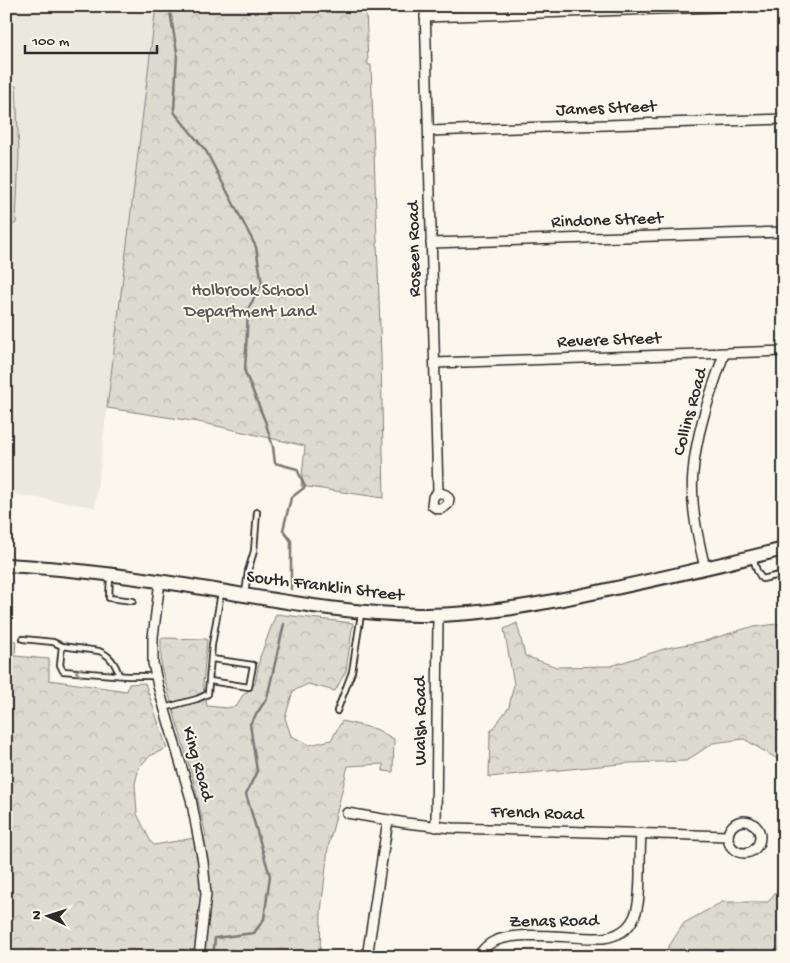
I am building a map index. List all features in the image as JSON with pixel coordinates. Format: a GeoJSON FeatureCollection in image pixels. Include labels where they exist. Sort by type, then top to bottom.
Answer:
{"type":"FeatureCollection","features":[{"type":"Feature","properties":{"kind":"main road","name":"South Franklin Street"},"geometry":{"type":"LineString","coordinates":[[6,565],[110,574],[309,606],[362,612],[438,615],[469,614],[510,609],[705,568],[784,549]]}},
{"type":"Feature","properties":{"kind":"street","name":"Roseen Road"},"geometry":{"type":"LineString","coordinates":[[425,6],[438,492]]}},
{"type":"Feature","properties":{"kind":"street"},"geometry":{"type":"LineString","coordinates":[[425,17],[746,6]]}},
{"type":"Feature","properties":{"kind":"street","name":"James Street"},"geometry":{"type":"LineString","coordinates":[[429,131],[784,119]]}},
{"type":"Feature","properties":{"kind":"street","name":"Rindone Street"},"geometry":{"type":"LineString","coordinates":[[431,243],[784,232]]}},
{"type":"Feature","properties":{"kind":"street","name":"Revere Street"},"geometry":{"type":"LineString","coordinates":[[435,363],[784,351]]}},
{"type":"Feature","properties":{"kind":"street","name":"Collins Road"},"geometry":{"type":"LineString","coordinates":[[705,568],[696,526],[692,474],[700,431],[724,354]]}},
{"type":"Feature","properties":{"kind":"street","name":"King Road"},"geometry":{"type":"LineString","coordinates":[[160,581],[152,657],[155,676],[190,794],[204,862],[206,894],[200,957]]}},
{"type":"Feature","properties":{"kind":"street","name":"Walsh Road"},"geometry":{"type":"LineString","coordinates":[[436,827],[438,615]]}},
{"type":"Feature","properties":{"kind":"street","name":"French Road"},"geometry":{"type":"LineString","coordinates":[[347,813],[436,827],[728,836]]}},
{"type":"Feature","properties":{"kind":"street"},"geometry":{"type":"LineString","coordinates":[[367,957],[388,820]]}},
{"type":"Feature","properties":{"kind":"street","name":"Zenas Road"},"geometry":{"type":"LineString","coordinates":[[478,957],[482,950],[490,943],[506,938],[525,936],[603,938],[624,930],[634,918],[638,902],[641,833]]}},
{"type":"Feature","properties":{"kind":"lane"},"geometry":{"type":"LineString","coordinates":[[245,595],[248,571],[254,551],[257,512]]}},
{"type":"Feature","properties":{"kind":"lane"},"geometry":{"type":"LineString","coordinates":[[753,557],[757,571],[762,579],[784,574]]}},
{"type":"Feature","properties":{"kind":"lane"},"geometry":{"type":"LineString","coordinates":[[110,574],[109,598],[133,601]]}},
{"type":"Feature","properties":{"kind":"lane"},"geometry":{"type":"LineString","coordinates":[[164,708],[208,694],[212,645],[221,591]]}},
{"type":"Feature","properties":{"kind":"lane"},"geometry":{"type":"LineString","coordinates":[[337,711],[352,672],[362,612]]}},
{"type":"Feature","properties":{"kind":"lane"},"geometry":{"type":"LineString","coordinates":[[23,639],[53,642],[62,646],[104,653],[115,665],[120,675]]}},
{"type":"Feature","properties":{"kind":"lane"},"geometry":{"type":"LineString","coordinates":[[62,646],[60,665],[63,670],[155,676]]}},
{"type":"Feature","properties":{"kind":"lane"},"geometry":{"type":"LineString","coordinates":[[210,681],[249,687],[253,665],[212,659]]}},
{"type":"Feature","properties":{"kind":"shaded area"},"geometry":{"type":"Polygon","coordinates":[[[6,6],[156,6],[95,507],[6,493],[6,6]]]}},
{"type":"Feature","properties":{"kind":"green space","name":"Holbrook School Department Land"},"geometry":{"type":"Polygon","coordinates":[[[156,6],[366,6],[368,65],[371,65],[384,498],[301,486],[305,446],[199,422],[107,408],[156,6]]]}},
{"type":"Feature","properties":{"kind":"green space"},"geometry":{"type":"Polygon","coordinates":[[[6,84],[16,86],[19,154],[16,223],[8,229],[6,228],[6,84]]]}},
{"type":"Feature","properties":{"kind":"green space"},"geometry":{"type":"Polygon","coordinates":[[[276,614],[353,623],[346,671],[335,691],[308,684],[293,691],[285,718],[291,736],[310,745],[331,740],[342,721],[376,729],[394,739],[393,772],[383,771],[383,764],[348,766],[328,848],[321,912],[320,957],[6,957],[6,640],[16,641],[15,656],[49,659],[49,680],[127,691],[129,684],[145,683],[167,748],[150,756],[139,767],[135,784],[137,814],[154,845],[206,836],[193,779],[161,667],[161,638],[207,639],[203,685],[207,706],[227,708],[237,706],[242,696],[255,684],[260,657],[276,614]]]}},
{"type":"Feature","properties":{"kind":"green space"},"geometry":{"type":"Polygon","coordinates":[[[517,623],[525,656],[557,667],[611,666],[667,648],[705,641],[747,628],[784,623],[784,763],[744,739],[713,743],[686,761],[630,763],[489,777],[490,732],[509,707],[514,684],[504,629],[517,623]]]}},
{"type":"Feature","properties":{"kind":"green space"},"geometry":{"type":"Polygon","coordinates":[[[784,881],[784,957],[662,957],[684,923],[722,902],[768,902],[784,881]]]}},
{"type":"Feature","properties":{"kind":"waterway"},"geometry":{"type":"LineString","coordinates":[[169,6],[177,52],[174,112],[206,151],[256,247],[262,284],[248,309],[245,372],[265,421],[273,447],[275,463],[297,469],[305,487],[291,498],[283,530],[291,541],[291,589]]}},
{"type":"Feature","properties":{"kind":"waterway"},"geometry":{"type":"LineString","coordinates":[[213,957],[215,938],[254,933],[264,919],[270,876],[246,794],[257,771],[250,724],[267,698],[284,624]]}}]}
